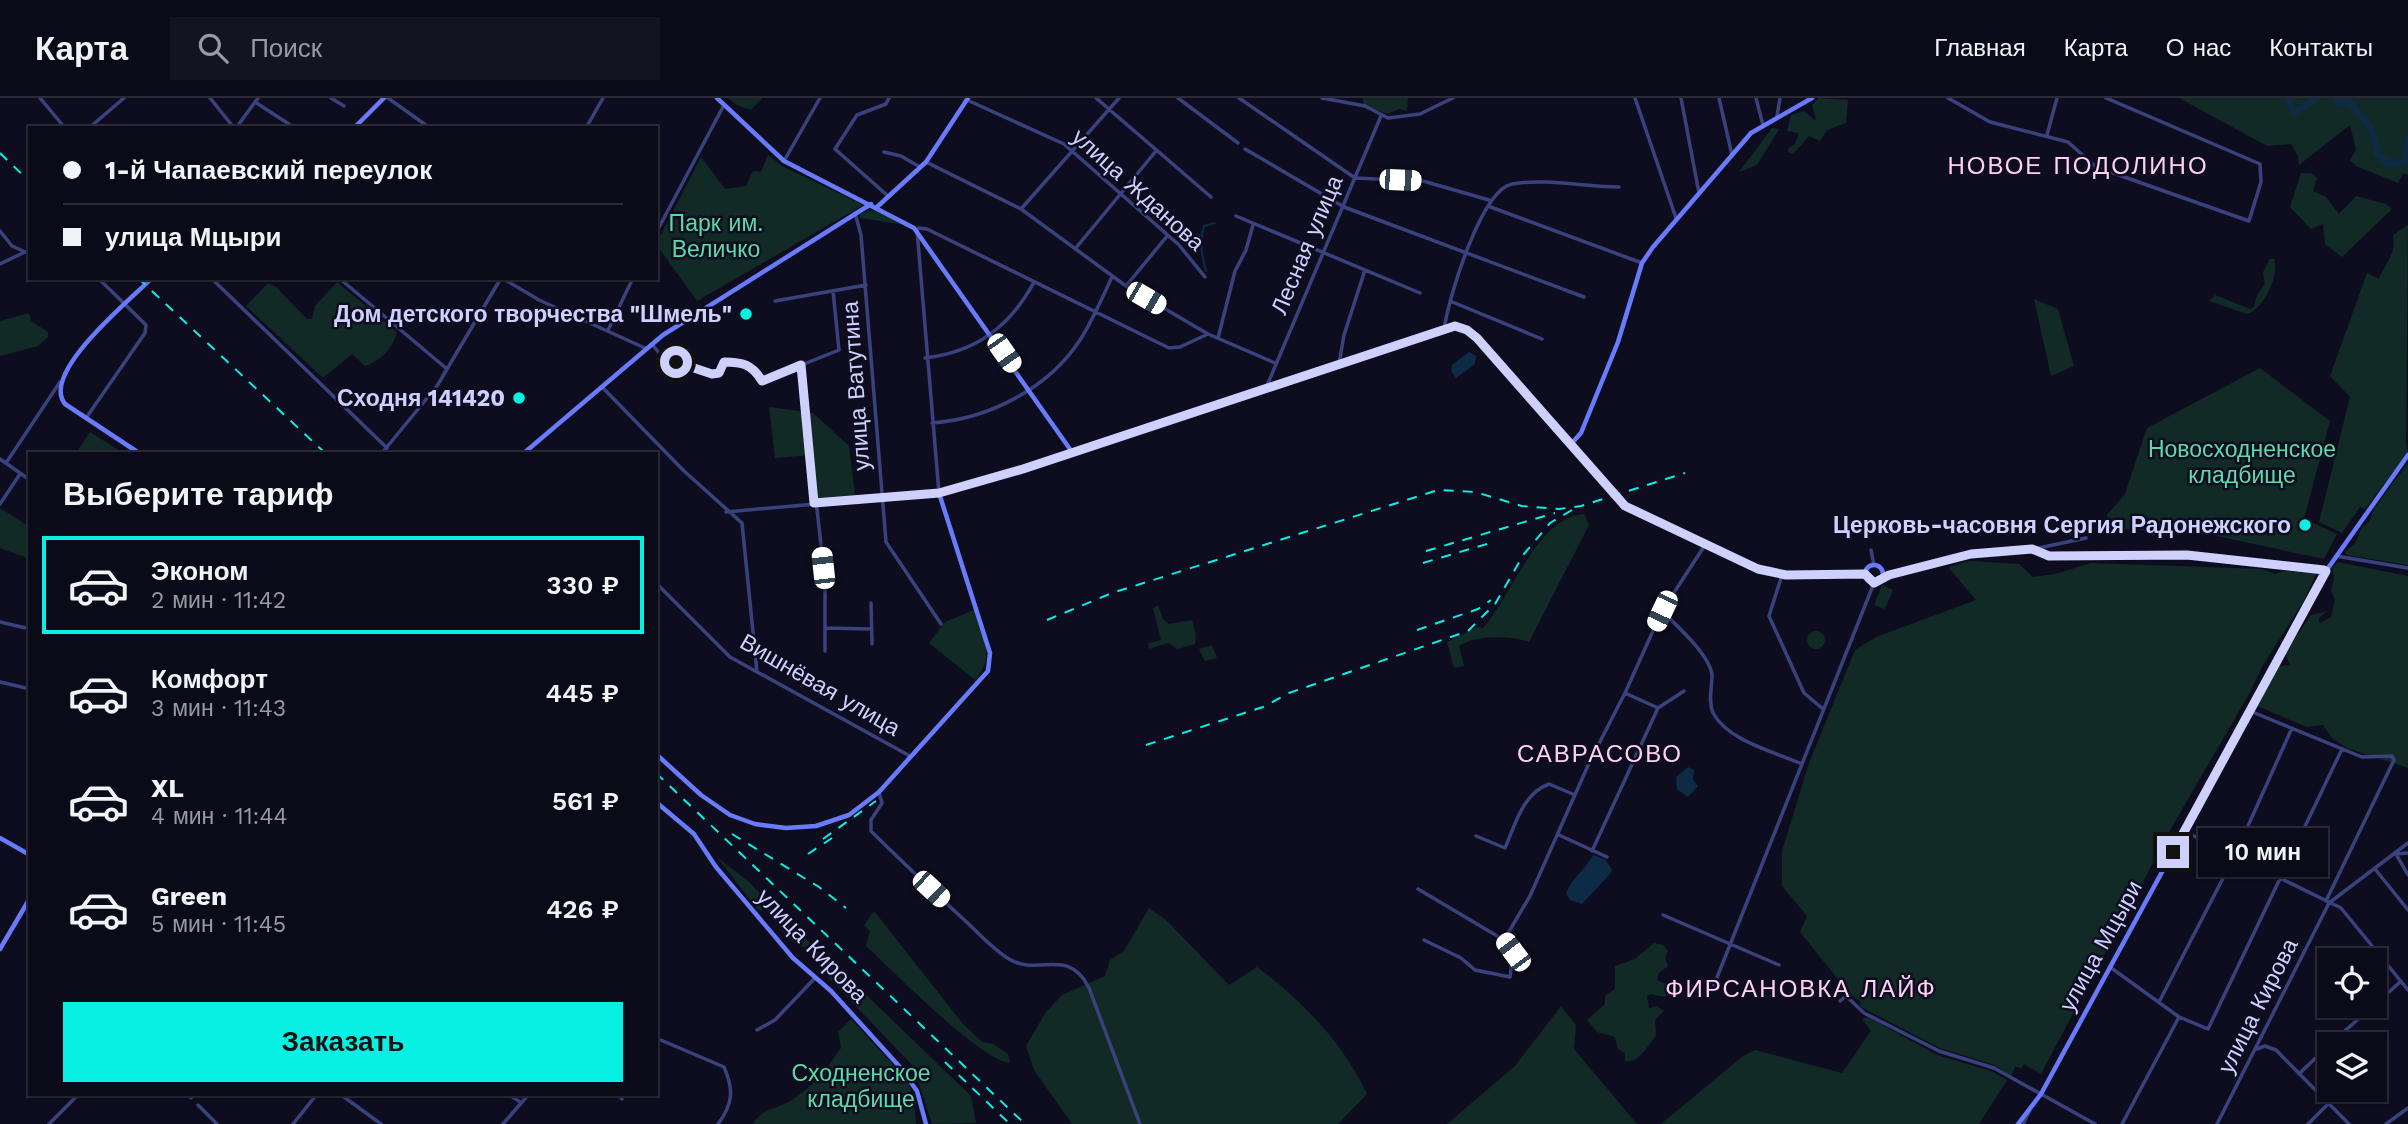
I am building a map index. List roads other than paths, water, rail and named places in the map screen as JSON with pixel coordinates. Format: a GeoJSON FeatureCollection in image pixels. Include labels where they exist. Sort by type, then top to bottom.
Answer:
{"type":"FeatureCollection","features":[{"type":"Feature","properties":{"kind":"street"},"geometry":{"type":"LineString","coordinates":[[40,98],[63,126]]}},
{"type":"Feature","properties":{"kind":"street"},"geometry":{"type":"LineString","coordinates":[[91,126],[124,98]]}},
{"type":"Feature","properties":{"kind":"street"},"geometry":{"type":"LineString","coordinates":[[210,98],[236,126]]}},
{"type":"Feature","properties":{"kind":"street"},"geometry":{"type":"LineString","coordinates":[[331,98],[344,106]]}},
{"type":"Feature","properties":{"kind":"street"},"geometry":{"type":"LineString","coordinates":[[356,126],[386,98],[427,126]]}},
{"type":"Feature","properties":{"kind":"street"},"geometry":{"type":"LineString","coordinates":[[587,126],[603,98]]}},
{"type":"Feature","properties":{"kind":"street"},"geometry":{"type":"LineString","coordinates":[[717,98],[784,161],[917,230],[1072,452]]}},
{"type":"Feature","properties":{"kind":"street"},"geometry":{"type":"LineString","coordinates":[[784,161],[820,98]]}},
{"type":"Feature","properties":{"kind":"street"},"geometry":{"type":"LineString","coordinates":[[888,197],[835,149],[857,115],[886,104],[889,98]]}},
{"type":"Feature","properties":{"kind":"street"},"geometry":{"type":"LineString","coordinates":[[1096,98],[1211,197]]}},
{"type":"Feature","properties":{"kind":"street"},"geometry":{"type":"LineString","coordinates":[[1021,209],[1119,98]]}},
{"type":"Feature","properties":{"kind":"street"},"geometry":{"type":"LineString","coordinates":[[1178,98],[1238,143]]}},
{"type":"Feature","properties":{"kind":"street"},"geometry":{"type":"LineString","coordinates":[[1239,98],[1355,178],[1423,181],[1489,200]]}},
{"type":"Feature","properties":{"kind":"street"},"geometry":{"type":"LineString","coordinates":[[1322,98],[1365,106],[1381,116],[1394,118],[1420,114],[1453,98]]}},
{"type":"Feature","properties":{"kind":"street"},"geometry":{"type":"LineString","coordinates":[[1635,98],[1676,218]]}},
{"type":"Feature","properties":{"kind":"street"},"geometry":{"type":"LineString","coordinates":[[1681,98],[1699,193]]}},
{"type":"Feature","properties":{"kind":"street"},"geometry":{"type":"LineString","coordinates":[[1719,98],[1732,155]]}},
{"type":"Feature","properties":{"kind":"street"},"geometry":{"type":"LineString","coordinates":[[1755,98],[1763,125]]}},
{"type":"Feature","properties":{"kind":"street"},"geometry":{"type":"LineString","coordinates":[[1777,116],[1780,98]]}},
{"type":"Feature","properties":{"kind":"street"},"geometry":{"type":"LineString","coordinates":[[1571,444],[1581,433],[1618,342],[1643,263],[1676,218],[1732,155],[1763,125],[1812,98]]}},
{"type":"Feature","properties":{"kind":"street"},"geometry":{"type":"LineString","coordinates":[[1948,98],[1990,122],[2068,142],[2096,167],[2249,221],[2261,182],[2260,164],[2106,98]]}},
{"type":"Feature","properties":{"kind":"street"},"geometry":{"type":"LineString","coordinates":[[2047,135],[2057,98]]}},
{"type":"Feature","properties":{"kind":"street"},"geometry":{"type":"LineString","coordinates":[[877,207],[926,162],[968,99]]}},
{"type":"Feature","properties":{"kind":"street","name":"улица Жданова"},"geometry":{"type":"LineString","coordinates":[[968,99],[1024,124],[1072,151],[1168,235],[1205,276]]}},
{"type":"Feature","properties":{"kind":"street"},"geometry":{"type":"LineString","coordinates":[[238,126],[257,100],[292,126]]}},
{"type":"Feature","properties":{"kind":"street"},"geometry":{"type":"LineString","coordinates":[[658,229],[724,104]]}},
{"type":"Feature","properties":{"kind":"street","name":"Лесная улица"},"geometry":{"type":"LineString","coordinates":[[1266,389],[1381,116]]}},
{"type":"Feature","properties":{"kind":"street"},"geometry":{"type":"LineString","coordinates":[[1245,149],[1344,207],[1584,297]]}},
{"type":"Feature","properties":{"kind":"street"},"geometry":{"type":"LineString","coordinates":[[1075,249],[1156,151]]}},
{"type":"Feature","properties":{"kind":"street"},"geometry":{"type":"LineString","coordinates":[[884,152],[901,156],[921,167]]}},
{"type":"Feature","properties":{"kind":"street"},"geometry":{"type":"LineString","coordinates":[[926,162],[1021,209],[1112,277],[1208,334],[1275,363]]}},
{"type":"Feature","properties":{"kind":"street"},"geometry":{"type":"LineString","coordinates":[[1444,330],[1450,301],[1466,253],[1489,200],[1509,184],[1562,183],[1619,187]]}},
{"type":"Feature","properties":{"kind":"street"},"geometry":{"type":"LineString","coordinates":[[526,452],[652,344],[729,291],[871,204]]}},
{"type":"Feature","properties":{"kind":"street"},"geometry":{"type":"LineString","coordinates":[[1488,206],[1643,263]]}},
{"type":"Feature","properties":{"kind":"street","name":"улица Ватутина"},"geometry":{"type":"LineString","coordinates":[[855,213],[861,235],[866,285],[886,542],[941,625]]}},
{"type":"Feature","properties":{"kind":"street"},"geometry":{"type":"LineString","coordinates":[[1236,216],[1420,293]]}},
{"type":"Feature","properties":{"kind":"street"},"geometry":{"type":"LineString","coordinates":[[1218,338],[1235,271],[1246,250],[1253,225]]}},
{"type":"Feature","properties":{"kind":"street"},"geometry":{"type":"LineString","coordinates":[[917,230],[927,229],[1169,348],[1180,347],[1208,334]]}},
{"type":"Feature","properties":{"kind":"street"},"geometry":{"type":"LineString","coordinates":[[658,756],[716,807],[755,824],[786,828],[816,826],[849,815],[879,792],[988,671],[990,653],[939,493],[925,358],[917,230]]}},
{"type":"Feature","properties":{"kind":"street"},"geometry":{"type":"LineString","coordinates":[[0,232],[12,246],[27,253]]}},
{"type":"Feature","properties":{"kind":"street"},"geometry":{"type":"LineString","coordinates":[[1126,286],[1168,235]]}},
{"type":"Feature","properties":{"kind":"street"},"geometry":{"type":"LineString","coordinates":[[0,264],[27,253]]}},
{"type":"Feature","properties":{"kind":"street"},"geometry":{"type":"LineString","coordinates":[[1339,364],[1344,335],[1365,270]]}},
{"type":"Feature","properties":{"kind":"street"},"geometry":{"type":"LineString","coordinates":[[932,423],[991,411],[1030,389],[1070,354],[1096,311],[1112,277]]}},
{"type":"Feature","properties":{"kind":"street"},"geometry":{"type":"LineString","coordinates":[[86,418],[145,334],[146,325],[100,280]]}},
{"type":"Feature","properties":{"kind":"street"},"geometry":{"type":"LineString","coordinates":[[5,463],[74,358],[150,280]]}},
{"type":"Feature","properties":{"kind":"street"},"geometry":{"type":"LineString","coordinates":[[213,280],[387,448]]}},
{"type":"Feature","properties":{"kind":"street"},"geometry":{"type":"LineString","coordinates":[[341,280],[448,369]]}},
{"type":"Feature","properties":{"kind":"street"},"geometry":{"type":"LineString","coordinates":[[383,452],[448,369],[500,280]]}},
{"type":"Feature","properties":{"kind":"street"},"geometry":{"type":"LineString","coordinates":[[504,280],[538,300],[647,349]]}},
{"type":"Feature","properties":{"kind":"street"},"geometry":{"type":"LineString","coordinates":[[608,330],[633,280]]}},
{"type":"Feature","properties":{"kind":"street"},"geometry":{"type":"LineString","coordinates":[[925,358],[950,355],[991,334],[1018,311],[1034,283]]}},
{"type":"Feature","properties":{"kind":"street"},"geometry":{"type":"LineString","coordinates":[[775,301],[866,285]]}},
{"type":"Feature","properties":{"kind":"street"},"geometry":{"type":"LineString","coordinates":[[652,344],[663,358],[712,374],[719,373],[724,362],[740,362],[750,366],[762,381],[839,350],[833,291]]}},
{"type":"Feature","properties":{"kind":"street"},"geometry":{"type":"LineString","coordinates":[[1450,301],[1542,339]]}},
{"type":"Feature","properties":{"kind":"street"},"geometry":{"type":"LineString","coordinates":[[726,512],[939,493],[1455,326],[1467,330],[1625,506],[1758,569],[1782,575],[1830,577],[1865,574],[1874,565]]}},
{"type":"Feature","properties":{"kind":"street"},"geometry":{"type":"LineString","coordinates":[[801,365],[814,503],[825,581],[825,651]]}},
{"type":"Feature","properties":{"kind":"street"},"geometry":{"type":"LineString","coordinates":[[60,382],[60,398],[137,452]]}},
{"type":"Feature","properties":{"kind":"street"},"geometry":{"type":"LineString","coordinates":[[602,387],[726,512],[742,523],[757,672]]}},
{"type":"Feature","properties":{"kind":"street","name":"улица Мцыри"},"geometry":{"type":"LineString","coordinates":[[2020,1124],[2041,1094],[2326,571],[2408,456]]}},
{"type":"Feature","properties":{"kind":"street"},"geometry":{"type":"LineString","coordinates":[[0,459],[28,479]]}},
{"type":"Feature","properties":{"kind":"street"},"geometry":{"type":"LineString","coordinates":[[0,504],[20,474]]}},
{"type":"Feature","properties":{"kind":"street"},"geometry":{"type":"LineString","coordinates":[[1714,985],[1874,583],[1897,573],[1971,554],[2032,549],[2086,538]]}},
{"type":"Feature","properties":{"kind":"street"},"geometry":{"type":"LineString","coordinates":[[1504,940],[1531,896],[1575,795],[1662,611],[1705,545]]}},
{"type":"Feature","properties":{"kind":"street"},"geometry":{"type":"LineString","coordinates":[[2032,549],[2049,556],[2213,557],[2326,571]]}},
{"type":"Feature","properties":{"kind":"street"},"geometry":{"type":"LineString","coordinates":[[1871,550],[1874,565],[1897,573]]}},
{"type":"Feature","properties":{"kind":"street"},"geometry":{"type":"LineString","coordinates":[[2336,556],[2408,568]]}},
{"type":"Feature","properties":{"kind":"street"},"geometry":{"type":"LineString","coordinates":[[1881,580],[1882,570]]}},
{"type":"Feature","properties":{"kind":"street"},"geometry":{"type":"LineString","coordinates":[[1865,574],[1874,583]]}},
{"type":"Feature","properties":{"kind":"street"},"geometry":{"type":"LineString","coordinates":[[1782,575],[1769,616],[1804,693],[1823,709]]}},
{"type":"Feature","properties":{"kind":"street","name":"Вишнёвая улица"},"geometry":{"type":"LineString","coordinates":[[658,585],[730,657],[909,756]]}},
{"type":"Feature","properties":{"kind":"street"},"geometry":{"type":"LineString","coordinates":[[871,603],[872,644]]}},
{"type":"Feature","properties":{"kind":"street"},"geometry":{"type":"LineString","coordinates":[[1662,611],[1687,636],[1708,664],[1712,675],[1713,712],[1720,721],[1732,733],[1802,764]]}},
{"type":"Feature","properties":{"kind":"street"},"geometry":{"type":"LineString","coordinates":[[0,622],[28,629]]}},
{"type":"Feature","properties":{"kind":"street"},"geometry":{"type":"LineString","coordinates":[[825,628],[871,629]]}},
{"type":"Feature","properties":{"kind":"street"},"geometry":{"type":"LineString","coordinates":[[0,682],[28,689]]}},
{"type":"Feature","properties":{"kind":"street"},"geometry":{"type":"LineString","coordinates":[[1592,851],[1658,708],[1684,691]]}},
{"type":"Feature","properties":{"kind":"street"},"geometry":{"type":"LineString","coordinates":[[1625,693],[1658,708]]}},
{"type":"Feature","properties":{"kind":"street"},"geometry":{"type":"LineString","coordinates":[[2110,967],[2179,1017],[2208,1029],[2282,880],[2342,749],[2250,711]]}},
{"type":"Feature","properties":{"kind":"street"},"geometry":{"type":"LineString","coordinates":[[2159,1002],[2234,857],[2292,728]]}},
{"type":"Feature","properties":{"kind":"street","name":"улица Кирова"},"geometry":{"type":"LineString","coordinates":[[2217,1124],[2393,766],[2392,756],[2362,757],[2342,749]]}},
{"type":"Feature","properties":{"kind":"street"},"geometry":{"type":"LineString","coordinates":[[1476,836],[1505,848],[1526,801],[1539,788],[1549,784],[1575,795]]}},
{"type":"Feature","properties":{"kind":"street"},"geometry":{"type":"LineString","coordinates":[[879,792],[882,803],[871,820],[871,831],[984,938],[1010,959],[1020,963],[1068,965],[1080,973],[1089,988],[1140,1124]]}},
{"type":"Feature","properties":{"kind":"street","name":"улица Кирова"},"geometry":{"type":"LineString","coordinates":[[658,804],[694,834],[744,901],[793,958],[852,1014],[908,1077],[917,1091],[926,1124]]}},
{"type":"Feature","properties":{"kind":"street"},"geometry":{"type":"LineString","coordinates":[[2184,831],[2349,914],[2408,990]]}},
{"type":"Feature","properties":{"kind":"street"},"geometry":{"type":"LineString","coordinates":[[1559,835],[1607,858]]}},
{"type":"Feature","properties":{"kind":"street"},"geometry":{"type":"LineString","coordinates":[[0,838],[28,854]]}},
{"type":"Feature","properties":{"kind":"street"},"geometry":{"type":"LineString","coordinates":[[2328,902],[2408,843]]}},
{"type":"Feature","properties":{"kind":"street"},"geometry":{"type":"LineString","coordinates":[[2396,854],[2408,853]]}},
{"type":"Feature","properties":{"kind":"street"},"geometry":{"type":"LineString","coordinates":[[2396,854],[2408,875]]}},
{"type":"Feature","properties":{"kind":"street"},"geometry":{"type":"LineString","coordinates":[[2375,869],[2408,909]]}},
{"type":"Feature","properties":{"kind":"street"},"geometry":{"type":"LineString","coordinates":[[1418,889],[1504,940],[1513,952],[1510,977],[1475,970],[1461,958],[1424,940]]}},
{"type":"Feature","properties":{"kind":"street"},"geometry":{"type":"LineString","coordinates":[[0,948],[28,901]]}},
{"type":"Feature","properties":{"kind":"street"},"geometry":{"type":"LineString","coordinates":[[1663,915],[1779,965]]}},
{"type":"Feature","properties":{"kind":"street"},"geometry":{"type":"LineString","coordinates":[[757,1030],[775,1020],[815,978]]}},
{"type":"Feature","properties":{"kind":"street"},"geometry":{"type":"LineString","coordinates":[[2387,993],[2401,981]]}},
{"type":"Feature","properties":{"kind":"street"},"geometry":{"type":"LineString","coordinates":[[1840,1001],[1846,996],[1864,1013],[1939,1051],[1994,1068],[2095,1124]]}},
{"type":"Feature","properties":{"kind":"street"},"geometry":{"type":"LineString","coordinates":[[2122,1124],[2179,1017]]}},
{"type":"Feature","properties":{"kind":"street"},"geometry":{"type":"LineString","coordinates":[[2344,1032],[2359,1018]]}},
{"type":"Feature","properties":{"kind":"street"},"geometry":{"type":"LineString","coordinates":[[658,1039],[724,1068],[732,1085],[732,1097],[718,1124]]}},
{"type":"Feature","properties":{"kind":"street"},"geometry":{"type":"LineString","coordinates":[[2255,1050],[2265,1046],[2276,1050],[2349,1124]]}},
{"type":"Feature","properties":{"kind":"street"},"geometry":{"type":"LineString","coordinates":[[2299,1073],[2317,1056]]}},
{"type":"Feature","properties":{"kind":"street"},"geometry":{"type":"LineString","coordinates":[[50,1124],[77,1096]]}},
{"type":"Feature","properties":{"kind":"street"},"geometry":{"type":"LineString","coordinates":[[293,1124],[315,1096]]}},
{"type":"Feature","properties":{"kind":"street"},"geometry":{"type":"LineString","coordinates":[[343,1096],[381,1124]]}},
{"type":"Feature","properties":{"kind":"street"},"geometry":{"type":"LineString","coordinates":[[511,1096],[520,1102]]}},
{"type":"Feature","properties":{"kind":"street"},"geometry":{"type":"LineString","coordinates":[[503,1124],[527,1096]]}},
{"type":"Feature","properties":{"kind":"street"},"geometry":{"type":"LineString","coordinates":[[619,1096],[622,1099]]}},
{"type":"Feature","properties":{"kind":"street"},"geometry":{"type":"LineString","coordinates":[[2308,1124],[2328,1104]]}},
{"type":"Feature","properties":{"kind":"street"},"geometry":{"type":"LineString","coordinates":[[198,1105],[217,1124]]}},
{"type":"Feature","properties":{"kind":"street"},"geometry":{"type":"LineString","coordinates":[[2386,1124],[2408,1108]]}},
{"type":"Feature","properties":{"kind":"water"},"geometry":{"type":"Polygon","coordinates":[[[1469,352],[1476,356],[1475,364],[1456,378],[1451,371],[1452,365],[1469,352]]]}},
{"type":"Feature","properties":{"kind":"water"},"geometry":{"type":"Polygon","coordinates":[[[1688,767],[1694,770],[1693,780],[1698,786],[1688,797],[1677,789],[1676,777],[1688,767]]]}},
{"type":"Feature","properties":{"kind":"water"},"geometry":{"type":"Polygon","coordinates":[[[1593,855],[1605,859],[1612,870],[1610,874],[1582,904],[1570,900],[1566,893],[1593,855]]]}},
{"type":"Feature","properties":{"kind":"waterway"},"geometry":{"type":"LineString","coordinates":[[2288,98],[2292,110],[2296,112],[2316,98]]}},
{"type":"Feature","properties":{"kind":"waterway"},"geometry":{"type":"LineString","coordinates":[[2336,98],[2339,104],[2348,101],[2364,119],[2375,138],[2377,154],[2389,164],[2406,161],[2408,139]]}},
{"type":"Feature","properties":{"kind":"waterway"},"geometry":{"type":"LineString","coordinates":[[1206,271],[1202,232],[1204,226],[1215,223]]}},
{"type":"Feature","properties":{"kind":"railway"},"geometry":{"type":"LineString","coordinates":[[0,153],[28,180]]}},
{"type":"Feature","properties":{"kind":"railway"},"geometry":{"type":"LineString","coordinates":[[140,280],[324,452]]}},
{"type":"Feature","properties":{"kind":"railway"},"geometry":{"type":"LineString","coordinates":[[1047,620],[1112,593],[1438,490],[1475,492],[1522,506],[1559,509],[1581,506],[1685,473]]}},
{"type":"Feature","properties":{"kind":"railway"},"geometry":{"type":"LineString","coordinates":[[1146,745],[1263,707],[1289,693],[1468,631],[1495,604],[1524,554],[1550,523],[1572,510]]}},
{"type":"Feature","properties":{"kind":"railway"},"geometry":{"type":"LineString","coordinates":[[1426,551],[1555,513]]}},
{"type":"Feature","properties":{"kind":"railway"},"geometry":{"type":"LineString","coordinates":[[1423,563],[1490,543]]}},
{"type":"Feature","properties":{"kind":"railway"},"geometry":{"type":"LineString","coordinates":[[1417,630],[1478,609],[1491,600]]}},
{"type":"Feature","properties":{"kind":"railway"},"geometry":{"type":"LineString","coordinates":[[658,775],[1025,1124]]}},
{"type":"Feature","properties":{"kind":"railway"},"geometry":{"type":"LineString","coordinates":[[823,839],[876,801]]}},
{"type":"Feature","properties":{"kind":"railway"},"geometry":{"type":"LineString","coordinates":[[732,834],[819,887],[846,908]]}},
{"type":"Feature","properties":{"kind":"railway"},"geometry":{"type":"LineString","coordinates":[[808,854],[832,838]]}},
{"type":"Feature","properties":{"kind":"railway"},"geometry":{"type":"LineString","coordinates":[[945,1062],[1010,1124]]}},
{"type":"Feature","properties":{"kind":"place","name":"Дом детского творчества \"Шмель\""},"geometry":{"type":"Point","coordinates":[746,314]}},
{"type":"Feature","properties":{"kind":"place","name":"Сходня 141420"},"geometry":{"type":"Point","coordinates":[519,398]}},
{"type":"Feature","properties":{"kind":"place","name":"Церковь-часовня Сергия Радонежского"},"geometry":{"type":"Point","coordinates":[2305,525]}},
{"type":"Feature","properties":{"kind":"district","name":"НОВОЕ ПОДОЛИНО"},"geometry":{"type":"Point","coordinates":[2078,166]}},
{"type":"Feature","properties":{"kind":"district","name":"САВРАСОВО"},"geometry":{"type":"Point","coordinates":[1600,754]}},
{"type":"Feature","properties":{"kind":"district","name":"ФИРСАНОВКА ЛАЙФ"},"geometry":{"type":"Point","coordinates":[1801,989]}},
{"type":"Feature","properties":{"kind":"park label","name":"Парк им. Величко"},"geometry":{"type":"Point","coordinates":[716,236]}},
{"type":"Feature","properties":{"kind":"park label","name":"Новосходненское кладбище"},"geometry":{"type":"Point","coordinates":[2242,462]}},
{"type":"Feature","properties":{"kind":"park label","name":"Сходненское кладбище"},"geometry":{"type":"Point","coordinates":[861,1086]}}]}
